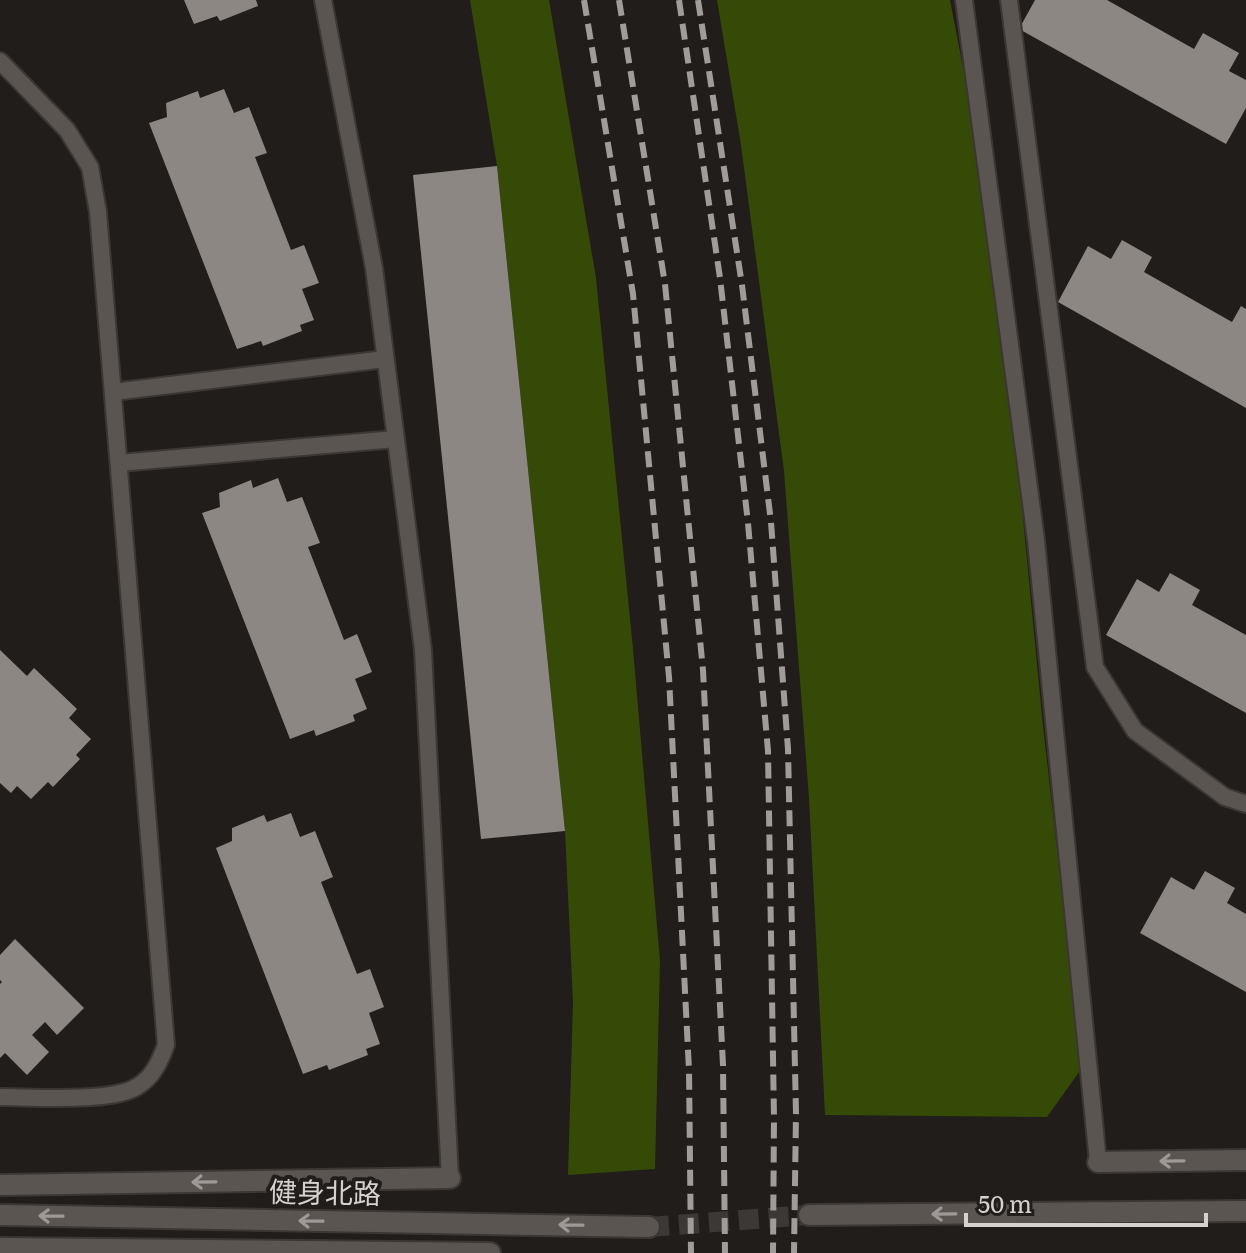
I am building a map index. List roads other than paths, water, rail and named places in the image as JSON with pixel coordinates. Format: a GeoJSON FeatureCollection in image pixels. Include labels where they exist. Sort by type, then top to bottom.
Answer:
{"type":"FeatureCollection","features":[{"type":"Feature","properties":{"kind":"main road"},"geometry":{"type":"LineString","coordinates":[[1098,1162],[1246,1160]]}},
{"type":"Feature","properties":{"kind":"main road"},"geometry":{"type":"LineString","coordinates":[[0,1185],[450,1178]]}},
{"type":"Feature","properties":{"kind":"main road"},"geometry":{"type":"LineString","coordinates":[[809,1215],[1246,1211]]}},
{"type":"Feature","properties":{"kind":"main road","name":"健身北路"},"geometry":{"type":"LineString","coordinates":[[0,1215],[649,1227]]}},
{"type":"Feature","properties":{"kind":"main road","name":"健身北路"},"geometry":{"type":"LineString","coordinates":[[0,1248],[490,1253]]}},
{"type":"Feature","properties":{"kind":"lane"},"geometry":{"type":"LineString","coordinates":[[323,0],[374,268],[423,650],[450,1178]]}},
{"type":"Feature","properties":{"kind":"lane"},"geometry":{"type":"LineString","coordinates":[[964,0],[1036,540],[1098,1162]]}},
{"type":"Feature","properties":{"kind":"lane"},"geometry":{"type":"LineString","coordinates":[[1009,0],[1095,667],[1135,731],[1225,797],[1246,804]]}},
{"type":"Feature","properties":{"kind":"lane"},"geometry":{"type":"LineString","coordinates":[[0,61],[67,130],[90,167],[98,212],[166,1045],[158,1067],[138,1087],[105,1096],[0,1097]]}},
{"type":"Feature","properties":{"kind":"lane"},"geometry":{"type":"LineString","coordinates":[[113,392],[385,359]]}},
{"type":"Feature","properties":{"kind":"lane"},"geometry":{"type":"LineString","coordinates":[[119,463],[396,439]]}},
{"type":"Feature","properties":{"kind":"tunnel"},"geometry":{"type":"LineString","coordinates":[[649,1227],[809,1215]]}},
{"type":"Feature","properties":{"kind":"railway"},"geometry":{"type":"LineString","coordinates":[[584,0],[633,294],[669,677],[689,1070],[691,1253]]}},
{"type":"Feature","properties":{"kind":"railway"},"geometry":{"type":"LineString","coordinates":[[619,0],[665,284],[703,670],[723,1065],[725,1253]]}},
{"type":"Feature","properties":{"kind":"railway"},"geometry":{"type":"LineString","coordinates":[[679,0],[720,278],[748,523],[768,751],[773,1253]]}},
{"type":"Feature","properties":{"kind":"railway"},"geometry":{"type":"LineString","coordinates":[[698,0],[742,285],[771,522],[788,749],[796,1114],[794,1253]]}}]}
